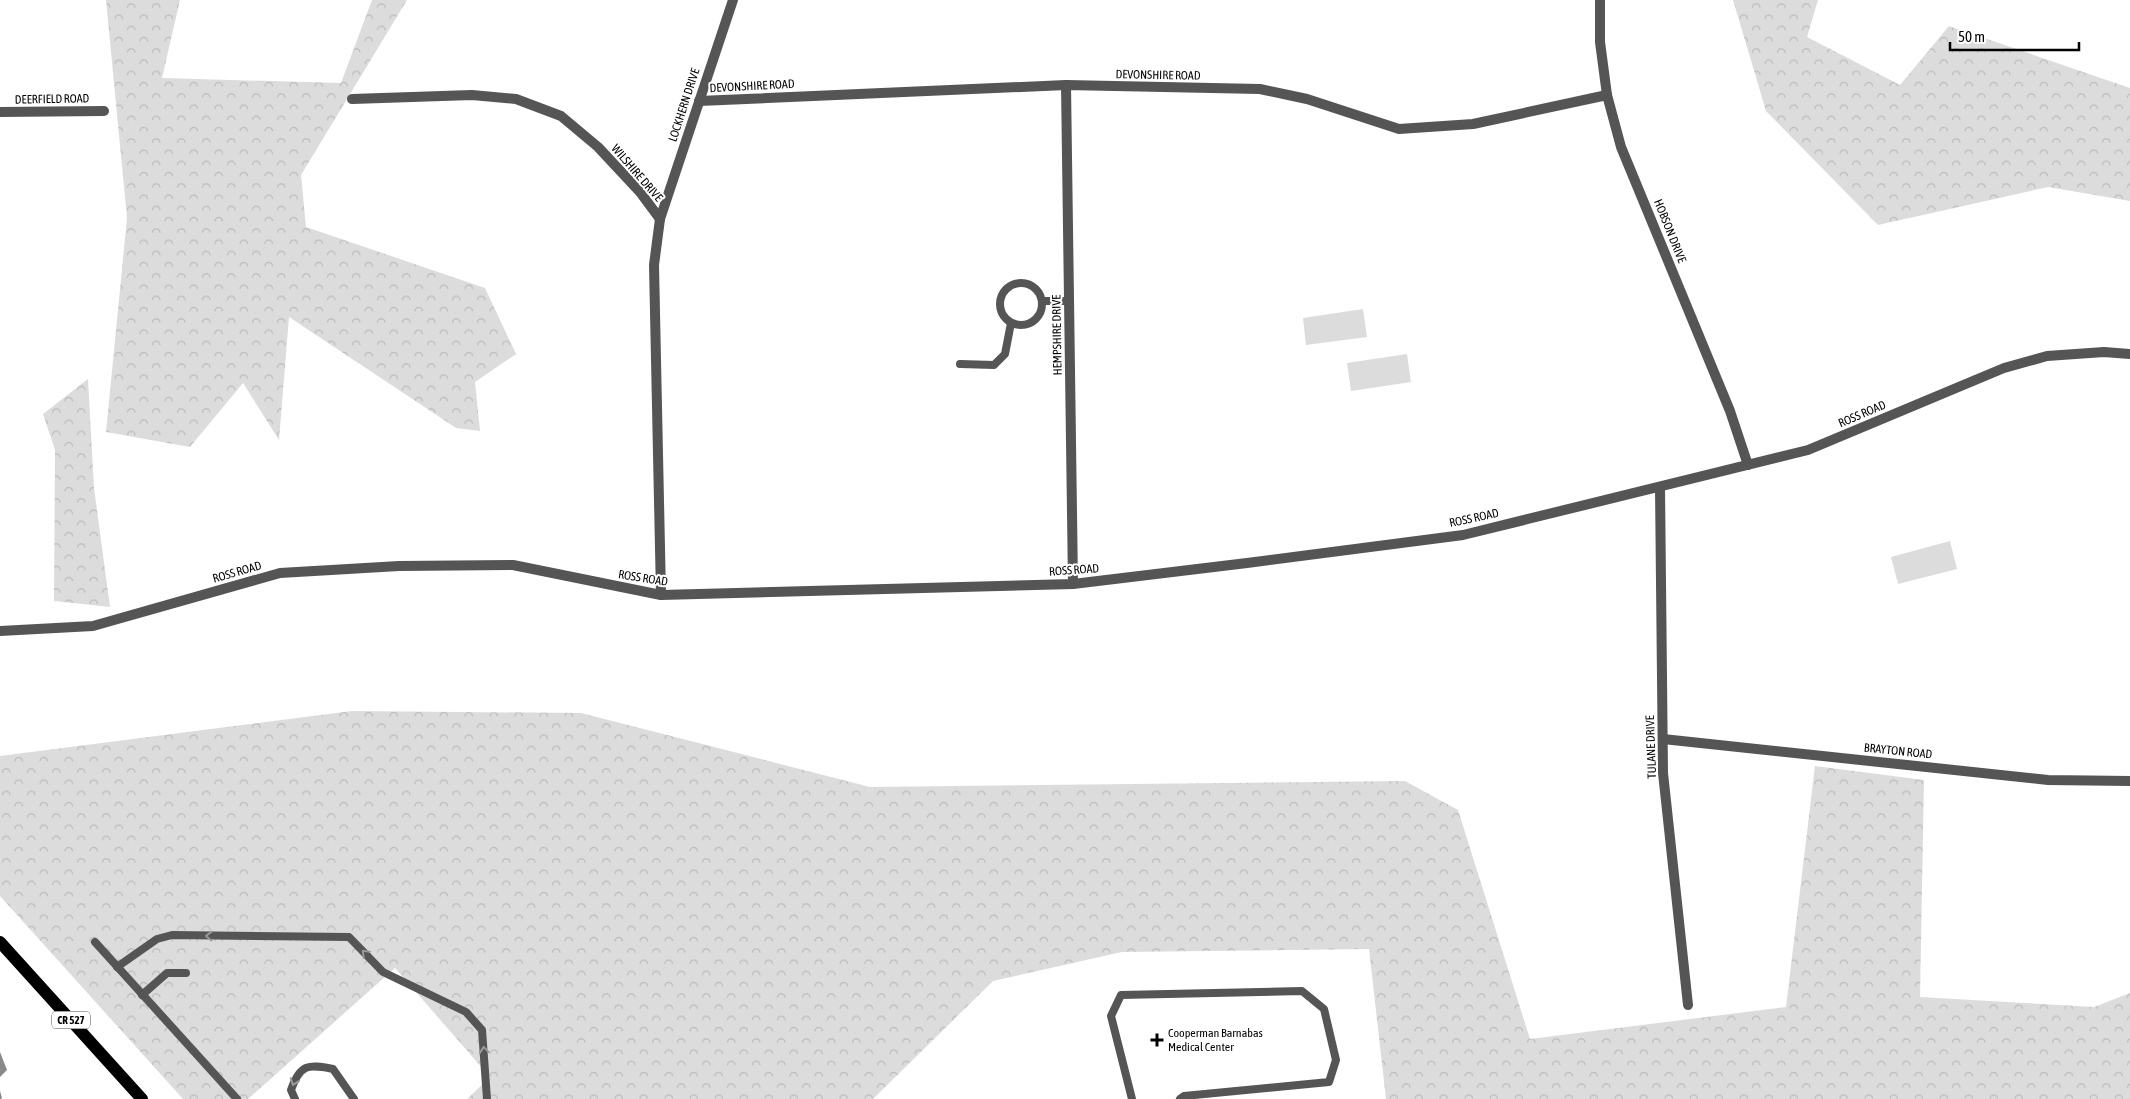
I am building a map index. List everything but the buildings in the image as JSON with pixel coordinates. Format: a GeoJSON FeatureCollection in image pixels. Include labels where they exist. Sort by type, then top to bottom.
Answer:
{"type":"FeatureCollection","features":[{"type":"Feature","properties":{"kind":"main road","name":"CR 527"},"geometry":{"type":"LineString","coordinates":[[0,942],[142,1099]]}},
{"type":"Feature","properties":{"kind":"street","name":"LOCKHERN DRIVE"},"geometry":{"type":"LineString","coordinates":[[660,219],[733,0]]}},
{"type":"Feature","properties":{"kind":"street","name":"HOBSON DRIVE"},"geometry":{"type":"LineString","coordinates":[[1600,0],[1600,42],[1607,94],[1621,147],[1730,411],[1748,465]]}},
{"type":"Feature","properties":{"kind":"street","name":"DEVONSHIRE ROAD"},"geometry":{"type":"LineString","coordinates":[[699,101],[1066,85],[1260,89],[1307,99],[1399,129],[1473,124],[1607,94]]}},
{"type":"Feature","properties":{"kind":"street","name":"HEMPSHIRE DRIVE"},"geometry":{"type":"LineString","coordinates":[[1066,85],[1073,584]]}},
{"type":"Feature","properties":{"kind":"street","name":"WILSHIRE DRIVE"},"geometry":{"type":"LineString","coordinates":[[352,98],[472,95],[516,99],[561,116],[598,147],[640,192],[660,219],[654,265],[660,595]]}},
{"type":"Feature","properties":{"kind":"street","name":"DEERFIELD ROAD"},"geometry":{"type":"LineString","coordinates":[[0,112],[104,111]]}},
{"type":"Feature","properties":{"kind":"street","name":"ROSS ROAD"},"geometry":{"type":"LineString","coordinates":[[0,631],[93,626],[280,573],[399,566],[513,565],[660,595],[1073,584],[1463,535],[1808,450],[2004,368],[2047,356],[2104,352],[2130,354]]}},
{"type":"Feature","properties":{"kind":"street","name":"TULANE DRIVE"},"geometry":{"type":"LineString","coordinates":[[1660,487],[1663,773],[1688,1005]]}},
{"type":"Feature","properties":{"kind":"street","name":"BRAYTON ROAD"},"geometry":{"type":"LineString","coordinates":[[1663,739],[2048,780],[2130,780]]}},
{"type":"Feature","properties":{"kind":"lane"},"geometry":{"type":"LineString","coordinates":[[1018,283],[1025,283],[1036,290],[1043,301],[1039,315],[1035,320],[1023,325],[1011,323],[1005,319],[999,307],[1002,294],[1006,289],[1018,283]]}},
{"type":"Feature","properties":{"kind":"lane"},"geometry":{"type":"LineString","coordinates":[[1043,301],[1069,301]]}},
{"type":"Feature","properties":{"kind":"lane"},"geometry":{"type":"LineString","coordinates":[[960,364],[994,365],[1005,354],[1011,323]]}},
{"type":"Feature","properties":{"kind":"lane"},"geometry":{"type":"LineString","coordinates":[[118,967],[157,939],[172,935],[350,938],[383,972],[466,1012],[477,1024],[482,1030],[488,1099]]}},
{"type":"Feature","properties":{"kind":"lane"},"geometry":{"type":"LineString","coordinates":[[95,942],[238,1099]]}},
{"type":"Feature","properties":{"kind":"lane"},"geometry":{"type":"LineString","coordinates":[[142,995],[167,972],[186,973]]}},
{"type":"Feature","properties":{"kind":"lane"},"geometry":{"type":"LineString","coordinates":[[1132,1099],[1111,1016],[1121,995],[1302,991],[1324,1009],[1336,1060],[1329,1082],[1184,1096],[1180,1099]]}},
{"type":"Feature","properties":{"kind":"lane"},"geometry":{"type":"LineString","coordinates":[[295,1099],[291,1090],[296,1074],[304,1068],[315,1065],[333,1069],[354,1099]]}},
{"type":"Feature","properties":{"kind":"green space"},"geometry":{"type":"Polygon","coordinates":[[[106,0],[180,0],[162,78],[341,83],[372,0],[407,0],[301,175],[306,227],[485,288],[516,354],[475,382],[480,431],[456,428],[289,317],[279,440],[243,383],[190,447],[106,432],[127,218],[106,0]]]}},
{"type":"Feature","properties":{"kind":"green space"},"geometry":{"type":"Polygon","coordinates":[[[1733,0],[1818,0],[1807,37],[1900,85],[1949,26],[2130,88],[2130,201],[2048,187],[1878,225],[1766,111],[1733,0]]]}},
{"type":"Feature","properties":{"kind":"green space"},"geometry":{"type":"Polygon","coordinates":[[[1363,309],[1367,337],[1306,345],[1303,318],[1363,309]]]}},
{"type":"Feature","properties":{"kind":"green space"},"geometry":{"type":"Polygon","coordinates":[[[1407,354],[1411,382],[1351,391],[1347,363],[1407,354]]]}},
{"type":"Feature","properties":{"kind":"green space"},"geometry":{"type":"Polygon","coordinates":[[[88,379],[94,488],[110,607],[54,601],[55,450],[43,414],[88,379]]]}},
{"type":"Feature","properties":{"kind":"green space"},"geometry":{"type":"Polygon","coordinates":[[[1950,541],[1957,569],[1898,584],[1891,557],[1950,541]]]}},
{"type":"Feature","properties":{"kind":"green space"},"geometry":{"type":"Polygon","coordinates":[[[352,711],[581,713],[870,787],[1405,781],[1458,810],[1530,1039],[1786,1007],[1815,766],[1924,780],[1920,997],[2094,1007],[2130,993],[2130,1099],[1386,1099],[1369,949],[1122,952],[993,981],[873,1099],[467,1099],[490,1077],[395,968],[248,1099],[183,1099],[0,896],[0,756],[352,711]]]}},
{"type":"Feature","properties":{"kind":"place","name":"Cooperman Barnabas Medical Center"},"geometry":{"type":"Point","coordinates":[1157,1040]}}]}
